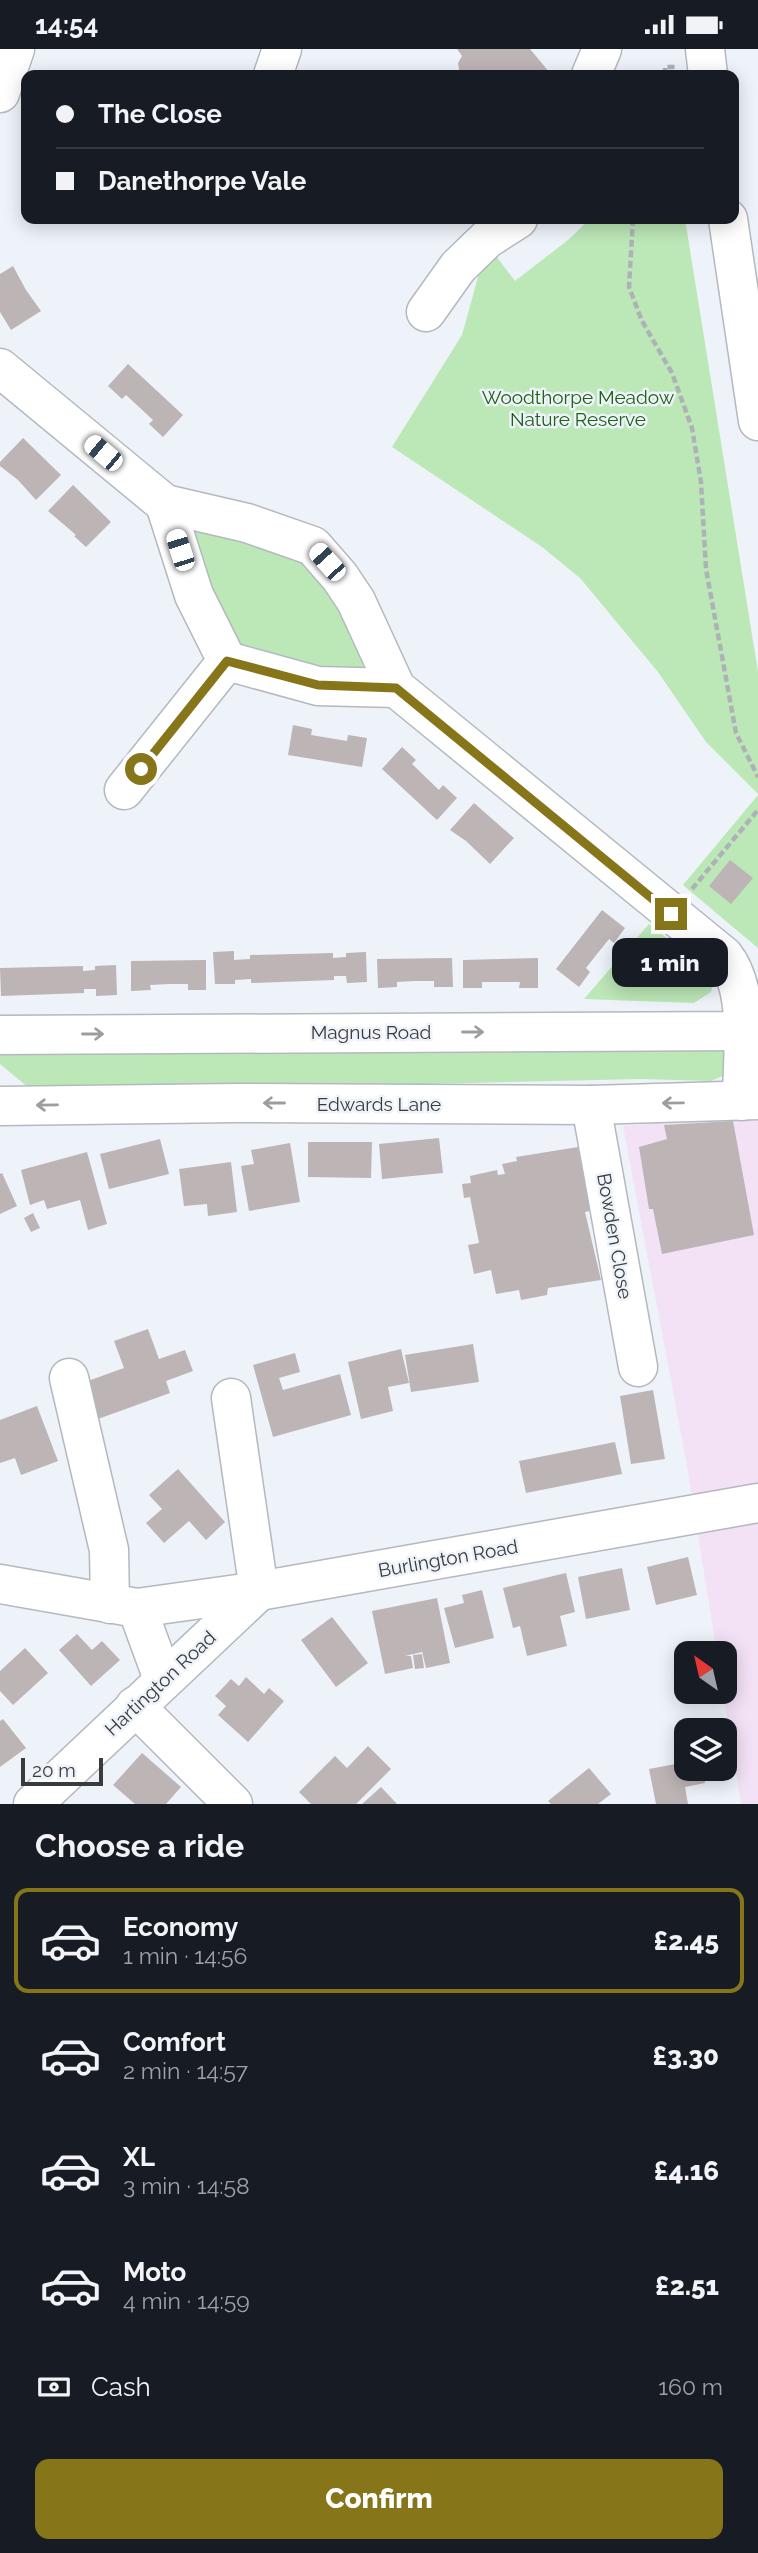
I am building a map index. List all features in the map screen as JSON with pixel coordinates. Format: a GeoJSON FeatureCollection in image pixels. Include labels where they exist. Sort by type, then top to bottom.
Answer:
{"type":"FeatureCollection","features":[{"type":"Feature","properties":{"kind":"main road"},"geometry":{"type":"LineString","coordinates":[[0,93],[15,49]]}},
{"type":"Feature","properties":{"kind":"main road"},"geometry":{"type":"LineString","coordinates":[[275,70],[282,49]]}},
{"type":"Feature","properties":{"kind":"main road"},"geometry":{"type":"LineString","coordinates":[[593,70],[602,49]]}},
{"type":"Feature","properties":{"kind":"main road"},"geometry":{"type":"LineString","coordinates":[[705,49],[707,70]]}},
{"type":"Feature","properties":{"kind":"main road"},"geometry":{"type":"LineString","coordinates":[[729,224],[758,421]]}},
{"type":"Feature","properties":{"kind":"main road"},"geometry":{"type":"LineString","coordinates":[[426,312],[458,267],[487,239],[524,226]]}},
{"type":"Feature","properties":{"kind":"main road"},"geometry":{"type":"LineString","coordinates":[[0,368],[165,504],[247,523],[313,547],[340,577],[356,601],[396,688],[724,956],[733,967],[742,1010],[753,1033],[750,1101]]}},
{"type":"Feature","properties":{"kind":"main road"},"geometry":{"type":"LineString","coordinates":[[165,504],[194,595],[227,661],[318,685],[396,688]]}},
{"type":"Feature","properties":{"kind":"main road"},"geometry":{"type":"LineString","coordinates":[[124,790],[227,661]]}},
{"type":"Feature","properties":{"kind":"main road","name":"Magnus Road"},"geometry":{"type":"LineString","coordinates":[[0,1035],[753,1033]]}},
{"type":"Feature","properties":{"kind":"main road","name":"Edwards Lane"},"geometry":{"type":"LineString","coordinates":[[0,1106],[236,1103],[591,1105],[750,1101]]}},
{"type":"Feature","properties":{"kind":"main road","name":"Bowden Close"},"geometry":{"type":"LineString","coordinates":[[591,1105],[638,1367]]}},
{"type":"Feature","properties":{"kind":"main road"},"geometry":{"type":"LineString","coordinates":[[69,1378],[123,1606],[163,1679]]}},
{"type":"Feature","properties":{"kind":"main road"},"geometry":{"type":"LineString","coordinates":[[231,1398],[258,1591]]}},
{"type":"Feature","properties":{"kind":"main road","name":"Burlington Road"},"geometry":{"type":"LineString","coordinates":[[0,1584],[123,1606],[258,1591],[758,1503]]}},
{"type":"Feature","properties":{"kind":"main road","name":"Hartington Road"},"geometry":{"type":"LineString","coordinates":[[33,1804],[258,1591]]}},
{"type":"Feature","properties":{"kind":"main road"},"geometry":{"type":"LineString","coordinates":[[135,1706],[233,1804]]}},
{"type":"Feature","properties":{"kind":"path"},"geometry":{"type":"LineString","coordinates":[[634,224],[629,287],[642,321],[672,373],[692,428],[701,482],[706,569],[736,733],[758,777]]}},
{"type":"Feature","properties":{"kind":"path"},"geometry":{"type":"LineString","coordinates":[[671,914],[758,810]]}},
{"type":"Feature","properties":{"kind":"shaded area"},"geometry":{"type":"Polygon","coordinates":[[[758,1115],[758,1804],[741,1804],[737,1779],[737,1718],[727,1718],[725,1705],[737,1705],[737,1641],[715,1641],[687,1466],[623,1126],[758,1115]]]}},
{"type":"Feature","properties":{"kind":"green space","name":"Woodthorpe Meadow Nature Reserve"},"geometry":{"type":"Polygon","coordinates":[[[585,224],[686,224],[758,672],[758,794],[706,742],[658,672],[580,578],[542,547],[392,447],[462,335],[481,266],[493,252],[515,281],[585,224]]]}},
{"type":"Feature","properties":{"kind":"green space"},"geometry":{"type":"Polygon","coordinates":[[[199,529],[258,538],[321,567],[358,634],[363,667],[331,670],[242,646],[193,558],[187,537],[199,529]]]}},
{"type":"Feature","properties":{"kind":"green space"},"geometry":{"type":"Polygon","coordinates":[[[758,795],[758,948],[683,885],[758,795]]]}},
{"type":"Feature","properties":{"kind":"green space"},"geometry":{"type":"Polygon","coordinates":[[[649,924],[715,976],[711,992],[694,1003],[584,999],[649,924]]]}},
{"type":"Feature","properties":{"kind":"green space"},"geometry":{"type":"Polygon","coordinates":[[[728,1049],[727,1074],[711,1081],[641,1079],[35,1093],[0,1064],[0,1050],[728,1049]]]}},
{"type":"Feature","properties":{"kind":"building"},"geometry":{"type":"Polygon","coordinates":[[[457,49],[530,49],[548,70],[459,70],[458,63],[462,56],[457,49]]]}},
{"type":"Feature","properties":{"kind":"building"},"geometry":{"type":"Polygon","coordinates":[[[13,266],[41,311],[11,330],[0,312],[0,274],[13,266]]]}},
{"type":"Feature","properties":{"kind":"building"},"geometry":{"type":"Polygon","coordinates":[[[128,364],[183,415],[163,437],[149,424],[153,420],[126,395],[122,399],[108,386],[128,364]]]}},
{"type":"Feature","properties":{"kind":"building"},"geometry":{"type":"Polygon","coordinates":[[[23,438],[61,475],[36,500],[18,480],[0,466],[0,462],[23,438]]]}},
{"type":"Feature","properties":{"kind":"building"},"geometry":{"type":"Polygon","coordinates":[[[73,485],[111,522],[86,547],[48,511],[73,485]]]}},
{"type":"Feature","properties":{"kind":"building"},"geometry":{"type":"Polygon","coordinates":[[[293,725],[312,729],[311,735],[347,741],[348,735],[367,738],[362,767],[288,755],[293,725]]]}},
{"type":"Feature","properties":{"kind":"building"},"geometry":{"type":"Polygon","coordinates":[[[402,747],[416,760],[412,764],[439,790],[443,785],[457,798],[437,820],[382,769],[402,747]]]}},
{"type":"Feature","properties":{"kind":"building"},"geometry":{"type":"Polygon","coordinates":[[[474,803],[514,838],[490,864],[450,830],[474,803]]]}},
{"type":"Feature","properties":{"kind":"building"},"geometry":{"type":"Polygon","coordinates":[[[730,860],[753,878],[731,904],[709,886],[730,860]]]}},
{"type":"Feature","properties":{"kind":"building"},"geometry":{"type":"Polygon","coordinates":[[[602,910],[625,928],[614,943],[609,939],[586,968],[590,972],[579,987],[556,969],[602,910]]]}},
{"type":"Feature","properties":{"kind":"building"},"geometry":{"type":"Polygon","coordinates":[[[234,951],[234,960],[250,959],[250,955],[333,953],[333,958],[346,957],[346,953],[366,952],[367,982],[347,983],[346,976],[334,976],[334,980],[251,983],[251,979],[235,980],[235,984],[215,984],[213,952],[234,951]]]}},
{"type":"Feature","properties":{"kind":"building"},"geometry":{"type":"Polygon","coordinates":[[[452,958],[453,987],[434,987],[434,981],[415,981],[397,982],[397,987],[378,988],[377,959],[452,958]]]}},
{"type":"Feature","properties":{"kind":"building"},"geometry":{"type":"Polygon","coordinates":[[[538,958],[538,988],[519,988],[520,982],[482,982],[482,988],[463,988],[463,960],[538,958]]]}},
{"type":"Feature","properties":{"kind":"building"},"geometry":{"type":"Polygon","coordinates":[[[206,960],[206,990],[188,990],[188,984],[169,984],[150,985],[151,990],[131,991],[131,961],[206,960]]]}},
{"type":"Feature","properties":{"kind":"building"},"geometry":{"type":"Polygon","coordinates":[[[116,965],[117,995],[96,996],[96,989],[84,989],[84,993],[1,996],[0,968],[83,966],[83,971],[95,970],[95,966],[116,965]]]}},
{"type":"Feature","properties":{"kind":"building"},"geometry":{"type":"Polygon","coordinates":[[[733,1121],[754,1235],[662,1254],[653,1209],[649,1209],[639,1147],[667,1139],[664,1125],[733,1121]]]}},
{"type":"Feature","properties":{"kind":"building"},"geometry":{"type":"Polygon","coordinates":[[[439,1138],[443,1173],[382,1179],[379,1144],[439,1138]]]}},
{"type":"Feature","properties":{"kind":"building"},"geometry":{"type":"Polygon","coordinates":[[[160,1139],[169,1174],[109,1189],[100,1154],[160,1139]]]}},
{"type":"Feature","properties":{"kind":"building"},"geometry":{"type":"Polygon","coordinates":[[[308,1142],[372,1142],[371,1178],[308,1177],[308,1142]]]}},
{"type":"Feature","properties":{"kind":"building"},"geometry":{"type":"Polygon","coordinates":[[[290,1143],[300,1202],[249,1211],[241,1166],[254,1164],[251,1150],[290,1143]]]}},
{"type":"Feature","properties":{"kind":"building"},"geometry":{"type":"Polygon","coordinates":[[[578,1147],[590,1211],[585,1212],[601,1280],[548,1288],[547,1295],[521,1300],[519,1290],[496,1294],[491,1270],[474,1274],[468,1245],[479,1243],[470,1197],[464,1198],[462,1184],[471,1183],[470,1176],[497,1170],[498,1175],[505,1174],[502,1164],[517,1161],[516,1157],[578,1147]]]}},
{"type":"Feature","properties":{"kind":"building"},"geometry":{"type":"Polygon","coordinates":[[[87,1152],[107,1224],[88,1230],[80,1200],[47,1209],[44,1200],[30,1205],[21,1170],[87,1152]]]}},
{"type":"Feature","properties":{"kind":"building"},"geometry":{"type":"Polygon","coordinates":[[[231,1162],[237,1212],[208,1216],[207,1204],[184,1206],[179,1169],[231,1162]]]}},
{"type":"Feature","properties":{"kind":"building"},"geometry":{"type":"Polygon","coordinates":[[[2,1173],[17,1206],[0,1214],[0,1174],[2,1173]]]}},
{"type":"Feature","properties":{"kind":"building"},"geometry":{"type":"Polygon","coordinates":[[[33,1213],[40,1228],[31,1232],[24,1218],[33,1213]]]}},
{"type":"Feature","properties":{"kind":"building"},"geometry":{"type":"Polygon","coordinates":[[[148,1329],[159,1359],[185,1350],[193,1371],[166,1381],[170,1393],[98,1419],[85,1382],[124,1368],[114,1341],[148,1329]]]}},
{"type":"Feature","properties":{"kind":"building"},"geometry":{"type":"Polygon","coordinates":[[[473,1344],[479,1382],[411,1392],[405,1355],[473,1344]]]}},
{"type":"Feature","properties":{"kind":"building"},"geometry":{"type":"Polygon","coordinates":[[[401,1349],[409,1383],[388,1387],[393,1411],[361,1419],[348,1362],[401,1349]]]}},
{"type":"Feature","properties":{"kind":"building"},"geometry":{"type":"Polygon","coordinates":[[[295,1353],[300,1372],[279,1378],[283,1390],[340,1374],[351,1415],[273,1437],[253,1365],[295,1353]]]}},
{"type":"Feature","properties":{"kind":"building"},"geometry":{"type":"Polygon","coordinates":[[[653,1390],[665,1459],[631,1464],[620,1396],[653,1390]]]}},
{"type":"Feature","properties":{"kind":"building"},"geometry":{"type":"Polygon","coordinates":[[[37,1406],[58,1461],[21,1475],[15,1458],[0,1463],[0,1420],[37,1406]]]}},
{"type":"Feature","properties":{"kind":"building"},"geometry":{"type":"Polygon","coordinates":[[[615,1442],[622,1474],[526,1493],[519,1461],[615,1442]]]}},
{"type":"Feature","properties":{"kind":"building"},"geometry":{"type":"Polygon","coordinates":[[[178,1469],[225,1522],[206,1540],[189,1521],[164,1543],[146,1523],[162,1509],[149,1495],[178,1469]]]}},
{"type":"Feature","properties":{"kind":"building"},"geometry":{"type":"Polygon","coordinates":[[[688,1557],[697,1595],[656,1605],[647,1567],[688,1557]]]}},
{"type":"Feature","properties":{"kind":"building"},"geometry":{"type":"Polygon","coordinates":[[[622,1568],[630,1610],[586,1619],[578,1577],[622,1568]]]}},
{"type":"Feature","properties":{"kind":"building"},"geometry":{"type":"Polygon","coordinates":[[[566,1573],[575,1612],[560,1616],[567,1646],[527,1656],[520,1626],[513,1628],[503,1588],[566,1573]]]}},
{"type":"Feature","properties":{"kind":"building"},"geometry":{"type":"Polygon","coordinates":[[[482,1590],[494,1638],[455,1648],[444,1608],[464,1603],[462,1595],[482,1590]]]}},
{"type":"Feature","properties":{"kind":"building"},"geometry":{"type":"Polygon","coordinates":[[[437,1598],[450,1663],[426,1668],[421,1647],[422,1652],[405,1656],[411,1656],[413,1668],[385,1674],[372,1611],[437,1598]]]}},
{"type":"Feature","properties":{"kind":"building"},"geometry":{"type":"Polygon","coordinates":[[[332,1617],[368,1663],[336,1687],[301,1640],[332,1617]]]}},
{"type":"Feature","properties":{"kind":"building"},"geometry":{"type":"Polygon","coordinates":[[[77,1634],[92,1650],[102,1641],[120,1660],[91,1686],[59,1650],[77,1634]]]}},
{"type":"Feature","properties":{"kind":"building"},"geometry":{"type":"Polygon","coordinates":[[[25,1648],[48,1673],[13,1705],[0,1691],[0,1671],[25,1648]]]}},
{"type":"Feature","properties":{"kind":"building"},"geometry":{"type":"Polygon","coordinates":[[[422,1654],[424,1668],[415,1669],[413,1655],[422,1654]]]}},
{"type":"Feature","properties":{"kind":"building"},"geometry":{"type":"Polygon","coordinates":[[[246,1677],[264,1694],[269,1688],[284,1701],[248,1742],[218,1715],[226,1706],[215,1696],[231,1679],[239,1686],[246,1677]]]}},
{"type":"Feature","properties":{"kind":"building"},"geometry":{"type":"Polygon","coordinates":[[[3,1719],[26,1748],[0,1767],[0,1721],[3,1719]]]}},
{"type":"Feature","properties":{"kind":"building"},"geometry":{"type":"Polygon","coordinates":[[[368,1746],[391,1769],[356,1804],[311,1804],[299,1792],[335,1756],[347,1768],[368,1746]]]}},
{"type":"Feature","properties":{"kind":"building"},"geometry":{"type":"Polygon","coordinates":[[[142,1753],[181,1787],[166,1804],[135,1804],[113,1785],[142,1753]]]}},
{"type":"Feature","properties":{"kind":"building"},"geometry":{"type":"Polygon","coordinates":[[[674,1764],[674,1781],[705,1783],[685,1787],[688,1804],[656,1804],[649,1769],[674,1764]]]}},
{"type":"Feature","properties":{"kind":"building"},"geometry":{"type":"Polygon","coordinates":[[[589,1768],[611,1794],[598,1804],[551,1804],[548,1801],[589,1768]]]}},
{"type":"Feature","properties":{"kind":"building"},"geometry":{"type":"Polygon","coordinates":[[[381,1787],[397,1804],[362,1804],[381,1787]]]}},
{"type":"Feature","properties":{"kind":"route"},"geometry":{"type":"LineString","coordinates":[[141,769],[227,661],[318,685],[396,688],[671,914]]}}]}
